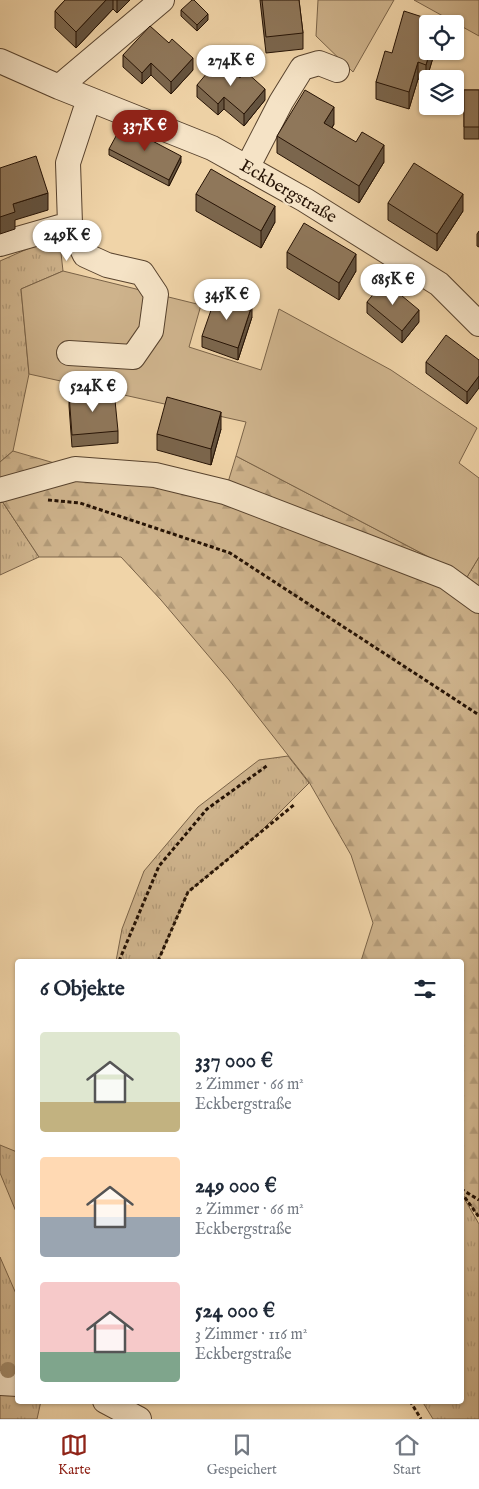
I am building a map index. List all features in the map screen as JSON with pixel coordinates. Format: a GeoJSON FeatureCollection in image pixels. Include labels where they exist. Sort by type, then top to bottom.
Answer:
{"type":"FeatureCollection","features":[{"type":"Feature","properties":{"kind":"street"},"geometry":{"type":"LineString","coordinates":[[59,87],[162,0]]}},
{"type":"Feature","properties":{"kind":"street","name":"Eckbergstraße"},"geometry":{"type":"LineString","coordinates":[[0,61],[59,87],[212,148],[305,200],[439,284],[477,319]]}},
{"type":"Feature","properties":{"kind":"street"},"geometry":{"type":"LineString","coordinates":[[247,168],[281,102],[302,68],[319,63],[337,70]]}},
{"type":"Feature","properties":{"kind":"street"},"geometry":{"type":"LineString","coordinates":[[69,353],[133,357],[150,330],[156,294],[142,272],[107,265],[85,255],[70,224],[68,163],[89,99]]}},
{"type":"Feature","properties":{"kind":"street"},"geometry":{"type":"LineString","coordinates":[[0,244],[70,224]]}},
{"type":"Feature","properties":{"kind":"street"},"geometry":{"type":"LineString","coordinates":[[0,490],[75,469],[155,475],[225,492],[446,577],[479,601]]}},
{"type":"Feature","properties":{"kind":"street"},"geometry":{"type":"LineString","coordinates":[[0,1383],[15,1384]]}},
{"type":"Feature","properties":{"kind":"street"},"geometry":{"type":"LineString","coordinates":[[111,1404],[139,1419]]}},
{"type":"Feature","properties":{"kind":"path"},"geometry":{"type":"LineString","coordinates":[[44,500],[80,503],[230,553],[479,715]]}},
{"type":"Feature","properties":{"kind":"path"},"geometry":{"type":"LineString","coordinates":[[120,959],[159,866],[207,809],[268,765]]}},
{"type":"Feature","properties":{"kind":"path"},"geometry":{"type":"LineString","coordinates":[[159,959],[188,892],[295,804]]}},
{"type":"Feature","properties":{"kind":"path"},"geometry":{"type":"LineString","coordinates":[[464,1192],[479,1200]]}},
{"type":"Feature","properties":{"kind":"path"},"geometry":{"type":"LineString","coordinates":[[464,1194],[479,1217]]}},
{"type":"Feature","properties":{"kind":"path"},"geometry":{"type":"LineString","coordinates":[[412,1404],[421,1419]]}},
{"type":"Feature","properties":{"kind":"green space"},"geometry":{"type":"Polygon","coordinates":[[[318,0],[394,0],[353,72],[316,36],[318,0]]]}},
{"type":"Feature","properties":{"kind":"green space"},"geometry":{"type":"Polygon","coordinates":[[[414,0],[479,0],[479,36],[464,28],[464,15],[441,15],[414,0]]]}},
{"type":"Feature","properties":{"kind":"green space"},"geometry":{"type":"Polygon","coordinates":[[[59,235],[63,271],[21,289],[29,374],[13,451],[0,462],[0,261],[59,235]]]}},
{"type":"Feature","properties":{"kind":"green space"},"geometry":{"type":"Polygon","coordinates":[[[63,271],[201,305],[189,347],[261,370],[279,309],[391,370],[477,428],[459,463],[479,478],[479,557],[467,577],[236,456],[246,422],[29,374],[21,289],[63,271]]]}},
{"type":"Feature","properties":{"kind":"green space"},"geometry":{"type":"Polygon","coordinates":[[[13,451],[75,469],[225,492],[236,456],[467,577],[479,586],[479,1217],[464,1196],[464,959],[362,959],[373,923],[351,855],[309,782],[229,680],[161,600],[121,557],[39,557],[0,498],[0,462],[13,451]]]}},
{"type":"Feature","properties":{"kind":"green space"},"geometry":{"type":"Polygon","coordinates":[[[0,498],[39,557],[0,575],[0,498]]]}},
{"type":"Feature","properties":{"kind":"green space"},"geometry":{"type":"Polygon","coordinates":[[[479,557],[479,586],[467,577],[479,557]]]}},
{"type":"Feature","properties":{"kind":"green space"},"geometry":{"type":"Polygon","coordinates":[[[288,756],[309,783],[258,834],[188,892],[159,959],[116,959],[122,929],[144,871],[198,807],[259,760],[288,756]]]}},
{"type":"Feature","properties":{"kind":"green space"},"geometry":{"type":"Polygon","coordinates":[[[0,1145],[15,1151],[15,1209],[0,1173],[0,1145]]]}},
{"type":"Feature","properties":{"kind":"green space"},"geometry":{"type":"Polygon","coordinates":[[[464,1198],[479,1224],[479,1419],[433,1419],[424,1404],[464,1404],[464,1198]]]}},
{"type":"Feature","properties":{"kind":"green space"},"geometry":{"type":"Polygon","coordinates":[[[0,1257],[15,1291],[15,1378],[0,1377],[0,1257]]]}},
{"type":"Feature","properties":{"kind":"green space"},"geometry":{"type":"Polygon","coordinates":[[[0,1389],[15,1393],[15,1404],[40,1404],[37,1419],[0,1419],[0,1389]]]}},
{"type":"Feature","properties":{"kind":"building"},"geometry":{"type":"Polygon","coordinates":[[[65,0],[106,0],[76,32],[55,11],[65,0]]]}},
{"type":"Feature","properties":{"kind":"building"},"geometry":{"type":"Polygon","coordinates":[[[192,0],[208,14],[197,25],[181,10],[192,0]]]}},
{"type":"Feature","properties":{"kind":"building"},"geometry":{"type":"Polygon","coordinates":[[[262,0],[299,0],[303,33],[266,37],[262,0]]]}},
{"type":"Feature","properties":{"kind":"building"},"geometry":{"type":"Polygon","coordinates":[[[404,11],[419,16],[419,60],[427,60],[426,65],[418,62],[409,92],[376,82],[385,51],[392,53],[404,11]]]}},
{"type":"Feature","properties":{"kind":"building"},"geometry":{"type":"Polygon","coordinates":[[[150,26],[169,43],[172,39],[193,58],[171,82],[151,63],[142,73],[123,55],[150,26]]]}},
{"type":"Feature","properties":{"kind":"building"},"geometry":{"type":"Polygon","coordinates":[[[218,60],[240,78],[245,71],[265,89],[244,114],[224,97],[218,104],[197,85],[218,60]]]}},
{"type":"Feature","properties":{"kind":"building"},"geometry":{"type":"Polygon","coordinates":[[[305,90],[334,107],[324,123],[356,142],[362,132],[384,145],[359,186],[277,136],[305,90]]]}},
{"type":"Feature","properties":{"kind":"building"},"geometry":{"type":"Polygon","coordinates":[[[464,90],[479,90],[479,127],[464,127],[464,90]]]}},
{"type":"Feature","properties":{"kind":"building"},"geometry":{"type":"Polygon","coordinates":[[[122,125],[181,156],[169,180],[109,149],[122,125]]]}},
{"type":"Feature","properties":{"kind":"building"},"geometry":{"type":"Polygon","coordinates":[[[36,156],[48,193],[13,204],[15,212],[0,217],[0,168],[36,156]]]}},
{"type":"Feature","properties":{"kind":"building"},"geometry":{"type":"Polygon","coordinates":[[[414,163],[463,194],[437,234],[388,203],[414,163]]]}},
{"type":"Feature","properties":{"kind":"building"},"geometry":{"type":"Polygon","coordinates":[[[211,169],[275,206],[261,231],[196,194],[211,169]]]}},
{"type":"Feature","properties":{"kind":"building"},"geometry":{"type":"Polygon","coordinates":[[[304,223],[356,254],[339,283],[287,252],[304,223]]]}},
{"type":"Feature","properties":{"kind":"building"},"geometry":{"type":"Polygon","coordinates":[[[384,281],[419,310],[402,331],[367,302],[384,281]]]}},
{"type":"Feature","properties":{"kind":"building"},"geometry":{"type":"Polygon","coordinates":[[[217,293],[252,305],[238,348],[202,336],[217,293]]]}},
{"type":"Feature","properties":{"kind":"building"},"geometry":{"type":"Polygon","coordinates":[[[446,335],[479,360],[479,376],[467,392],[426,362],[446,335]]]}},
{"type":"Feature","properties":{"kind":"building"},"geometry":{"type":"Polygon","coordinates":[[[114,390],[118,431],[72,435],[69,394],[114,390]]]}},
{"type":"Feature","properties":{"kind":"building"},"geometry":{"type":"Polygon","coordinates":[[[167,397],[221,412],[211,449],[157,434],[167,397]]]}}]}
